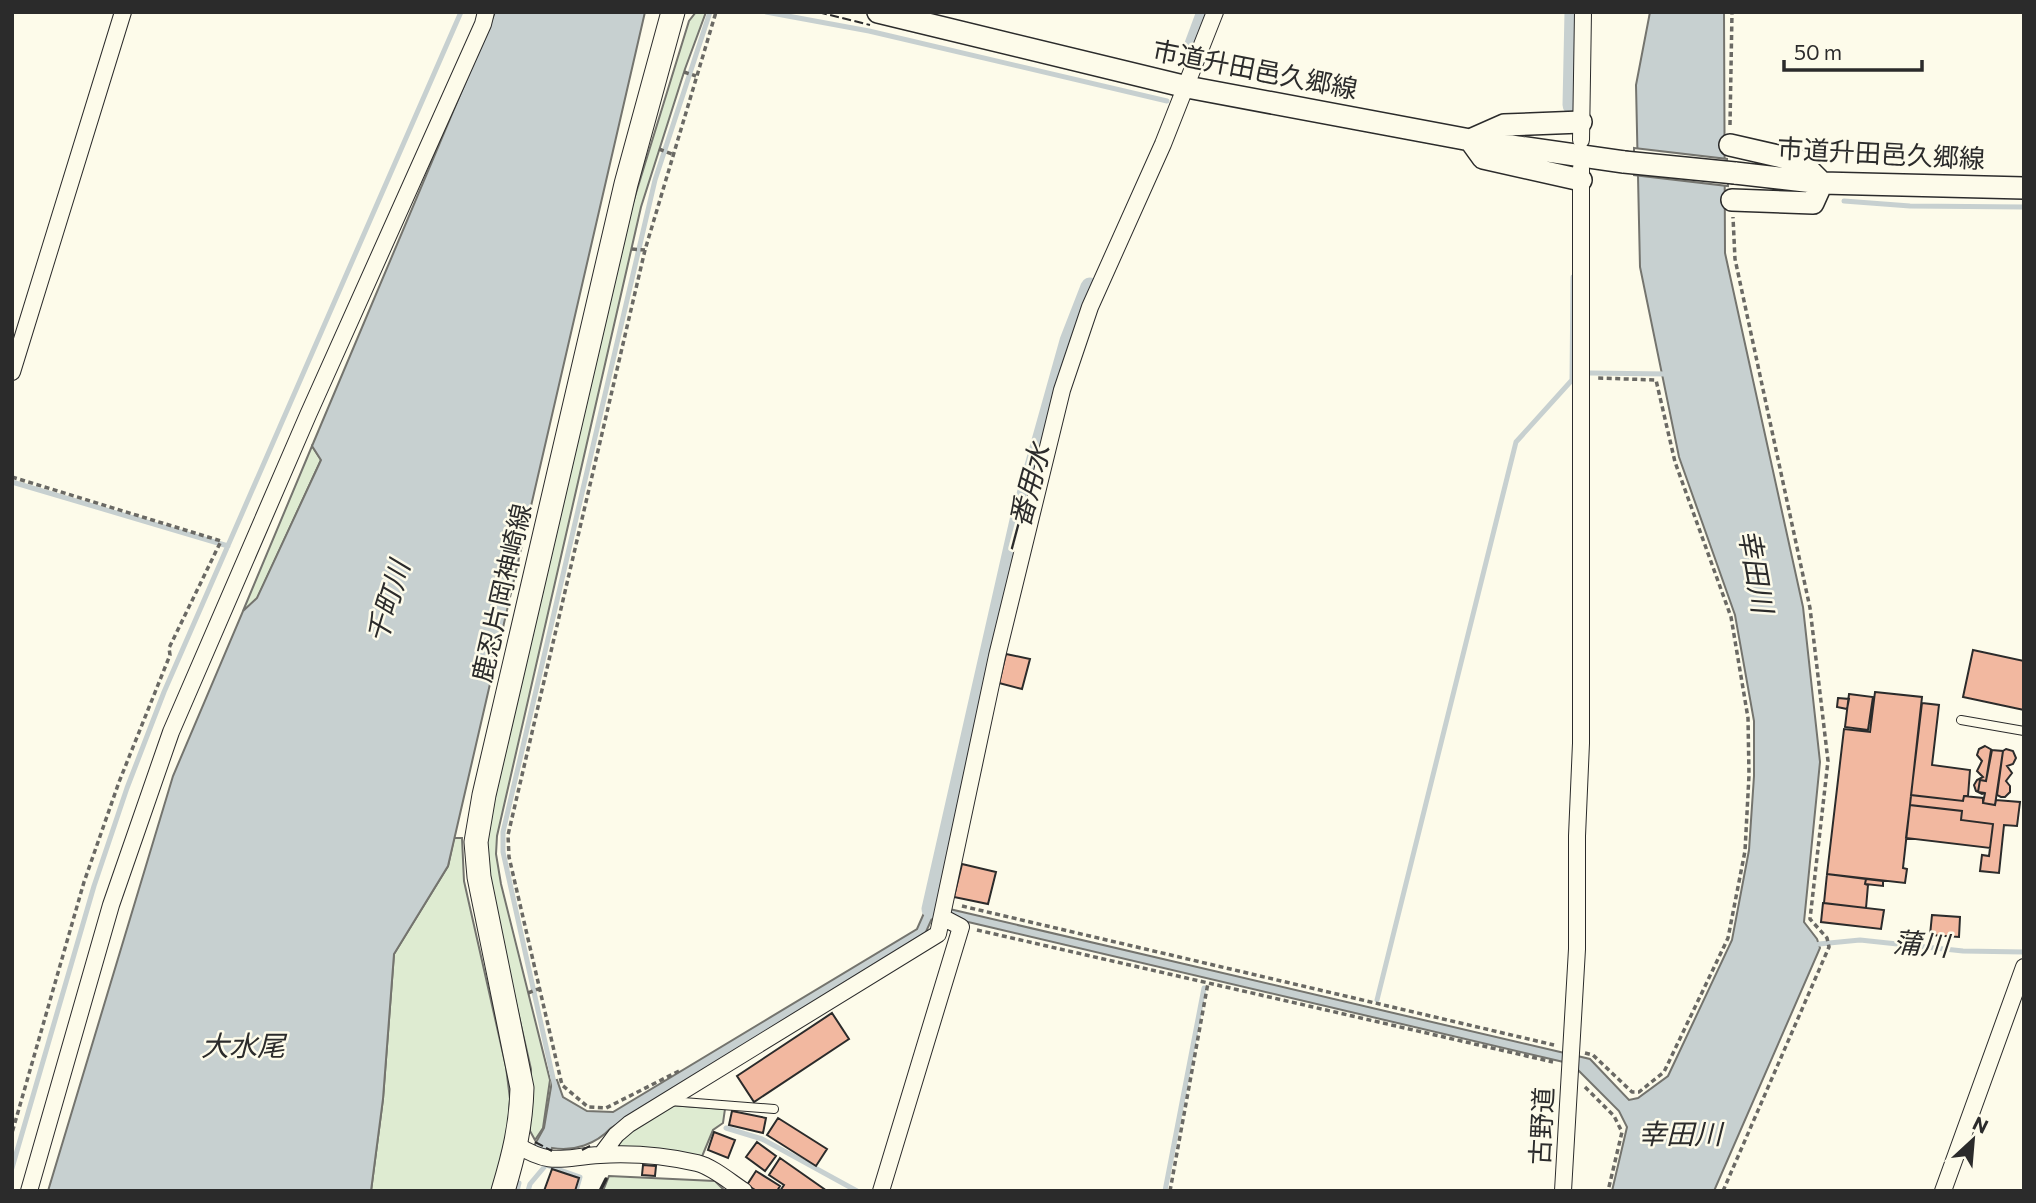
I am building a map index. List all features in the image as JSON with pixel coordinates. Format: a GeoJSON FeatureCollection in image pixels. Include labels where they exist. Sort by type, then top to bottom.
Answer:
{"type":"FeatureCollection","features":[{"type":"Feature","properties":{"kind":"main road","name":"鹿忍片岡神崎線"},"geometry":{"type":"LineString","coordinates":[[503,1191],[524,1149],[521,1122],[522,1088],[479,877],[476,842],[484,795],[626,184],[673,12]]}},
{"type":"Feature","properties":{"kind":"street"},"geometry":{"type":"LineString","coordinates":[[12,372],[123,12]]}},
{"type":"Feature","properties":{"kind":"street"},"geometry":{"type":"LineString","coordinates":[[29,1191],[111,905],[171,733],[302,427],[483,24],[486,12]]}},
{"type":"Feature","properties":{"kind":"street","name":"市道升田邑久郷線"},"geometry":{"type":"LineString","coordinates":[[878,12],[1187,87],[1470,140],[1625,162],[1822,183],[2024,188]]}},
{"type":"Feature","properties":{"kind":"street"},"geometry":{"type":"LineString","coordinates":[[601,1155],[629,1124],[938,934],[997,656],[1062,390],[1090,307],[1187,87],[1215,12]]}},
{"type":"Feature","properties":{"kind":"street"},"geometry":{"type":"LineString","coordinates":[[1581,174],[1483,158],[1470,140],[1504,124],[1581,131],[1583,12]]}},
{"type":"Feature","properties":{"kind":"street"},"geometry":{"type":"LineString","coordinates":[[1730,145],[1800,161],[1822,183],[1813,203],[1732,200]]}},
{"type":"Feature","properties":{"kind":"street","name":"古野道"},"geometry":{"type":"LineString","coordinates":[[1563,1191],[1577,948],[1577,836],[1581,743],[1581,174]]}},
{"type":"Feature","properties":{"kind":"street"},"geometry":{"type":"LineString","coordinates":[[881,1191],[961,927],[943,912]]}},
{"type":"Feature","properties":{"kind":"street"},"geometry":{"type":"LineString","coordinates":[[1943,1191],[2024,967]]}},
{"type":"Feature","properties":{"kind":"street"},"geometry":{"type":"LineString","coordinates":[[524,1149],[550,1160],[601,1155],[657,1156],[701,1164],[744,1191]]}},
{"type":"Feature","properties":{"kind":"lane"},"geometry":{"type":"LineString","coordinates":[[1961,720],[2024,731]]}},
{"type":"Feature","properties":{"kind":"lane"},"geometry":{"type":"LineString","coordinates":[[667,1101],[774,1109]]}},
{"type":"Feature","properties":{"kind":"path"},"geometry":{"type":"LineString","coordinates":[[679,1071],[606,1108],[588,1107],[562,1085],[509,858],[508,835],[511,803],[643,250],[670,153],[716,12]]}},
{"type":"Feature","properties":{"kind":"path"},"geometry":{"type":"LineString","coordinates":[[1730,145],[1732,12]]}},
{"type":"Feature","properties":{"kind":"path"},"geometry":{"type":"LineString","coordinates":[[685,73],[694,76]]}},
{"type":"Feature","properties":{"kind":"path"},"geometry":{"type":"LineString","coordinates":[[660,150],[670,153]]}},
{"type":"Feature","properties":{"kind":"path"},"geometry":{"type":"LineString","coordinates":[[1723,1191],[1829,947],[1827,937],[1810,919],[1828,761],[1810,608],[1735,259],[1732,200]]}},
{"type":"Feature","properties":{"kind":"path"},"geometry":{"type":"LineString","coordinates":[[635,249],[643,250]]}},
{"type":"Feature","properties":{"kind":"path"},"geometry":{"type":"LineString","coordinates":[[961,927],[1570,1060],[1593,1055],[1632,1093],[1639,1091],[1664,1072],[1728,938],[1745,851],[1749,775],[1748,718],[1731,617],[1675,463],[1657,380],[1581,377]]}},
{"type":"Feature","properties":{"kind":"path"},"geometry":{"type":"LineString","coordinates":[[12,477],[220,544],[169,648],[170,655],[106,820],[84,883],[12,1133]]}},
{"type":"Feature","properties":{"kind":"path"},"geometry":{"type":"LineString","coordinates":[[967,907],[1570,1060],[1614,1116],[1622,1132],[1608,1191]]}},
{"type":"Feature","properties":{"kind":"path"},"geometry":{"type":"LineString","coordinates":[[1170,1191],[1208,983]]}},
{"type":"Feature","properties":{"kind":"path"},"geometry":{"type":"LineString","coordinates":[[529,993],[539,989]]}},
{"type":"Feature","properties":{"kind":"path"},"geometry":{"type":"LineString","coordinates":[[616,1103],[620,1108]]}},
{"type":"Feature","properties":{"kind":"green space"},"geometry":{"type":"Polygon","coordinates":[[[696,12],[706,12],[641,207],[497,836],[496,854],[501,884],[550,1080],[543,1128],[535,1140],[530,1131],[531,1069],[488,881],[487,830],[632,206],[689,21],[696,12]]]}},
{"type":"Feature","properties":{"kind":"green space"},"geometry":{"type":"Polygon","coordinates":[[[312,446],[321,460],[257,599],[243,611],[312,446]]]}},
{"type":"Feature","properties":{"kind":"green space"},"geometry":{"type":"Polygon","coordinates":[[[454,838],[462,838],[464,881],[506,1067],[510,1099],[508,1149],[495,1191],[371,1191],[383,1099],[394,954],[448,866],[454,838]]]}},
{"type":"Feature","properties":{"kind":"green space"},"geometry":{"type":"Polygon","coordinates":[[[669,1105],[725,1109],[723,1123],[713,1130],[701,1159],[620,1150],[616,1142],[669,1105]]]}},
{"type":"Feature","properties":{"kind":"green space"},"geometry":{"type":"Polygon","coordinates":[[[609,1176],[715,1181],[725,1191],[603,1191],[609,1176]]]}},
{"type":"Feature","properties":{"kind":"water","name":"大水尾"},"geometry":{"type":"Polygon","coordinates":[[[495,12],[645,12],[448,866],[394,954],[383,1099],[371,1191],[48,1191],[173,776],[243,611],[257,598],[321,460],[312,446],[495,12]]]}},
{"type":"Feature","properties":{"kind":"water","name":"幸田川"},"geometry":{"type":"Polygon","coordinates":[[[1650,12],[1724,12],[1725,253],[1803,607],[1820,762],[1804,922],[1817,939],[1820,948],[1714,1191],[1612,1191],[1627,1127],[1619,1111],[1572,1064],[934,914],[925,934],[611,1128],[599,1138],[576,1148],[552,1148],[545,1164],[529,1155],[544,1128],[552,1081],[557,1080],[563,1097],[587,1111],[613,1112],[917,929],[928,904],[1590,1059],[1629,1100],[1638,1098],[1668,1076],[1732,940],[1749,850],[1754,776],[1754,721],[1735,615],[1679,457],[1640,267],[1636,85],[1650,12]]]}},
{"type":"Feature","properties":{"kind":"pier"},"geometry":{"type":"Polygon","coordinates":[[[1634,148],[1727,159],[1728,186],[1634,175],[1634,148]]]}},
{"type":"Feature","properties":{"kind":"building"},"geometry":{"type":"Polygon","coordinates":[[[1973,650],[2024,661],[2024,710],[1963,697],[1973,650]]]}},
{"type":"Feature","properties":{"kind":"building"},"geometry":{"type":"Polygon","coordinates":[[[1006,654],[1030,659],[1022,689],[999,683],[1006,654]]]}},
{"type":"Feature","properties":{"kind":"building"},"geometry":{"type":"Polygon","coordinates":[[[1875,692],[1922,697],[1903,868],[1907,869],[1905,883],[1827,874],[1844,729],[1870,732],[1875,692]]]}},
{"type":"Feature","properties":{"kind":"building"},"geometry":{"type":"Polygon","coordinates":[[[1849,694],[1873,697],[1868,730],[1845,727],[1849,694]]]}},
{"type":"Feature","properties":{"kind":"building"},"geometry":{"type":"Polygon","coordinates":[[[1838,698],[1849,699],[1847,709],[1837,707],[1838,698]]]}},
{"type":"Feature","properties":{"kind":"building"},"geometry":{"type":"Polygon","coordinates":[[[1922,703],[1939,705],[1932,765],[1970,770],[1968,796],[1964,796],[1963,801],[1911,795],[1922,703]]]}},
{"type":"Feature","properties":{"kind":"building"},"geometry":{"type":"Polygon","coordinates":[[[1985,746],[1992,750],[1986,781],[1980,780],[1978,792],[1974,785],[1983,777],[1977,771],[1982,761],[1977,755],[1979,749],[1985,746]]]}},
{"type":"Feature","properties":{"kind":"building"},"geometry":{"type":"Polygon","coordinates":[[[1991,750],[2003,751],[1995,805],[1983,803],[1985,793],[1978,792],[1980,780],[1986,781],[1991,750]]]}},
{"type":"Feature","properties":{"kind":"building"},"geometry":{"type":"Polygon","coordinates":[[[2003,751],[2013,751],[2016,758],[2013,764],[2007,766],[2012,773],[2006,781],[2010,792],[2001,797],[1997,795],[2003,751]]]}},
{"type":"Feature","properties":{"kind":"building"},"geometry":{"type":"Polygon","coordinates":[[[1911,795],[1963,801],[1964,796],[1983,798],[1983,803],[1995,805],[1996,800],[2020,802],[2017,826],[2004,825],[1999,873],[1980,871],[1982,855],[1989,856],[1993,824],[1961,820],[1962,811],[1910,805],[1911,795]]]}},
{"type":"Feature","properties":{"kind":"building"},"geometry":{"type":"Polygon","coordinates":[[[1910,805],[1962,811],[1961,820],[1993,824],[1990,848],[1906,838],[1910,805]]]}},
{"type":"Feature","properties":{"kind":"building"},"geometry":{"type":"Polygon","coordinates":[[[962,864],[996,872],[988,904],[954,897],[962,864]]]}},
{"type":"Feature","properties":{"kind":"building"},"geometry":{"type":"Polygon","coordinates":[[[1827,874],[1866,879],[1866,908],[1824,903],[1827,874]]]}},
{"type":"Feature","properties":{"kind":"building"},"geometry":{"type":"Polygon","coordinates":[[[1866,879],[1883,881],[1883,886],[1865,884],[1866,879]]]}},
{"type":"Feature","properties":{"kind":"building"},"geometry":{"type":"Polygon","coordinates":[[[1823,903],[1884,910],[1881,929],[1821,922],[1823,903]]]}},
{"type":"Feature","properties":{"kind":"building"},"geometry":{"type":"Polygon","coordinates":[[[1932,915],[1960,917],[1959,937],[1930,935],[1932,915]]]}},
{"type":"Feature","properties":{"kind":"building"},"geometry":{"type":"Polygon","coordinates":[[[832,1013],[849,1039],[754,1102],[737,1076],[832,1013]]]}},
{"type":"Feature","properties":{"kind":"building"},"geometry":{"type":"Polygon","coordinates":[[[732,1111],[766,1118],[763,1133],[729,1125],[732,1111]]]}},
{"type":"Feature","properties":{"kind":"building"},"geometry":{"type":"Polygon","coordinates":[[[778,1118],[827,1149],[816,1166],[767,1135],[778,1118]]]}},
{"type":"Feature","properties":{"kind":"building"},"geometry":{"type":"Polygon","coordinates":[[[714,1132],[735,1140],[728,1158],[708,1150],[714,1132]]]}},
{"type":"Feature","properties":{"kind":"building"},"geometry":{"type":"Polygon","coordinates":[[[757,1142],[776,1156],[765,1171],[746,1157],[757,1142]]]}},
{"type":"Feature","properties":{"kind":"building"},"geometry":{"type":"Polygon","coordinates":[[[780,1158],[827,1191],[780,1191],[784,1185],[769,1175],[780,1158]]]}},
{"type":"Feature","properties":{"kind":"building"},"geometry":{"type":"Polygon","coordinates":[[[643,1165],[656,1166],[655,1176],[642,1175],[643,1165]]]}},
{"type":"Feature","properties":{"kind":"building"},"geometry":{"type":"Polygon","coordinates":[[[552,1169],[579,1178],[575,1191],[544,1191],[552,1169]]]}},
{"type":"Feature","properties":{"kind":"building"},"geometry":{"type":"Polygon","coordinates":[[[756,1171],[780,1186],[777,1191],[757,1191],[747,1185],[756,1171]]]}},
{"type":"Feature","properties":{"kind":"waterway"},"geometry":{"type":"LineString","coordinates":[[12,1168],[94,886],[127,788],[164,692],[461,12]]}},
{"type":"Feature","properties":{"kind":"waterway"},"geometry":{"type":"LineString","coordinates":[[555,1087],[503,852],[503,832],[655,180],[710,12]]}},
{"type":"Feature","properties":{"kind":"waterway"},"geometry":{"type":"LineString","coordinates":[[766,12],[869,31],[1167,101]]}},
{"type":"Feature","properties":{"kind":"waterway","name":"一番用水"},"geometry":{"type":"LineString","coordinates":[[1193,47],[1206,12]]}},
{"type":"Feature","properties":{"kind":"waterway"},"geometry":{"type":"LineString","coordinates":[[1572,105],[1574,12]]}},
{"type":"Feature","properties":{"kind":"waterway"},"geometry":{"type":"LineString","coordinates":[[1844,201],[1910,206],[2024,207]]}},
{"type":"Feature","properties":{"kind":"waterway"},"geometry":{"type":"LineString","coordinates":[[1377,1000],[1516,442],[1572,380],[1573,277]]}},
{"type":"Feature","properties":{"kind":"waterway","name":"一番用水"},"geometry":{"type":"LineString","coordinates":[[931,909],[1020,516],[1069,341],[1090,287]]}},
{"type":"Feature","properties":{"kind":"waterway"},"geometry":{"type":"LineString","coordinates":[[1590,373],[1667,374]]}},
{"type":"Feature","properties":{"kind":"waterway"},"geometry":{"type":"LineString","coordinates":[[12,482],[228,546]]}},
{"type":"Feature","properties":{"kind":"waterway","name":"蒲川"},"geometry":{"type":"LineString","coordinates":[[1819,944],[1860,940],[1963,951],[2024,952]]}},
{"type":"Feature","properties":{"kind":"waterway"},"geometry":{"type":"LineString","coordinates":[[1165,1191],[1204,988]]}},
{"type":"Feature","properties":{"kind":"waterway"},"geometry":{"type":"LineString","coordinates":[[726,1128],[762,1139],[857,1191]]}},
{"type":"Feature","properties":{"kind":"waterway"},"geometry":{"type":"LineString","coordinates":[[528,1191],[530,1184],[546,1165],[580,1177],[576,1191]]}},
{"type":"Feature","properties":{"kind":"waterway"},"geometry":{"type":"LineString","coordinates":[[517,1191],[519,1183]]}},
{"type":"Feature","properties":{"kind":"fence"},"geometry":{"type":"LineString","coordinates":[[818,12],[870,25]]}},
{"type":"Feature","properties":{"kind":"fence"},"geometry":{"type":"LineString","coordinates":[[535,1142],[552,1151]]}},
{"type":"Feature","properties":{"kind":"fence"},"geometry":{"type":"LineString","coordinates":[[582,1150],[592,1145]]}},
{"type":"Feature","properties":{"kind":"wall"},"geometry":{"type":"LineString","coordinates":[[600,1191],[606,1179]]}},
{"type":"Feature","properties":{"kind":"water label","name":"千町川"},"geometry":{"type":"Point","coordinates":[388,602]}}]}
